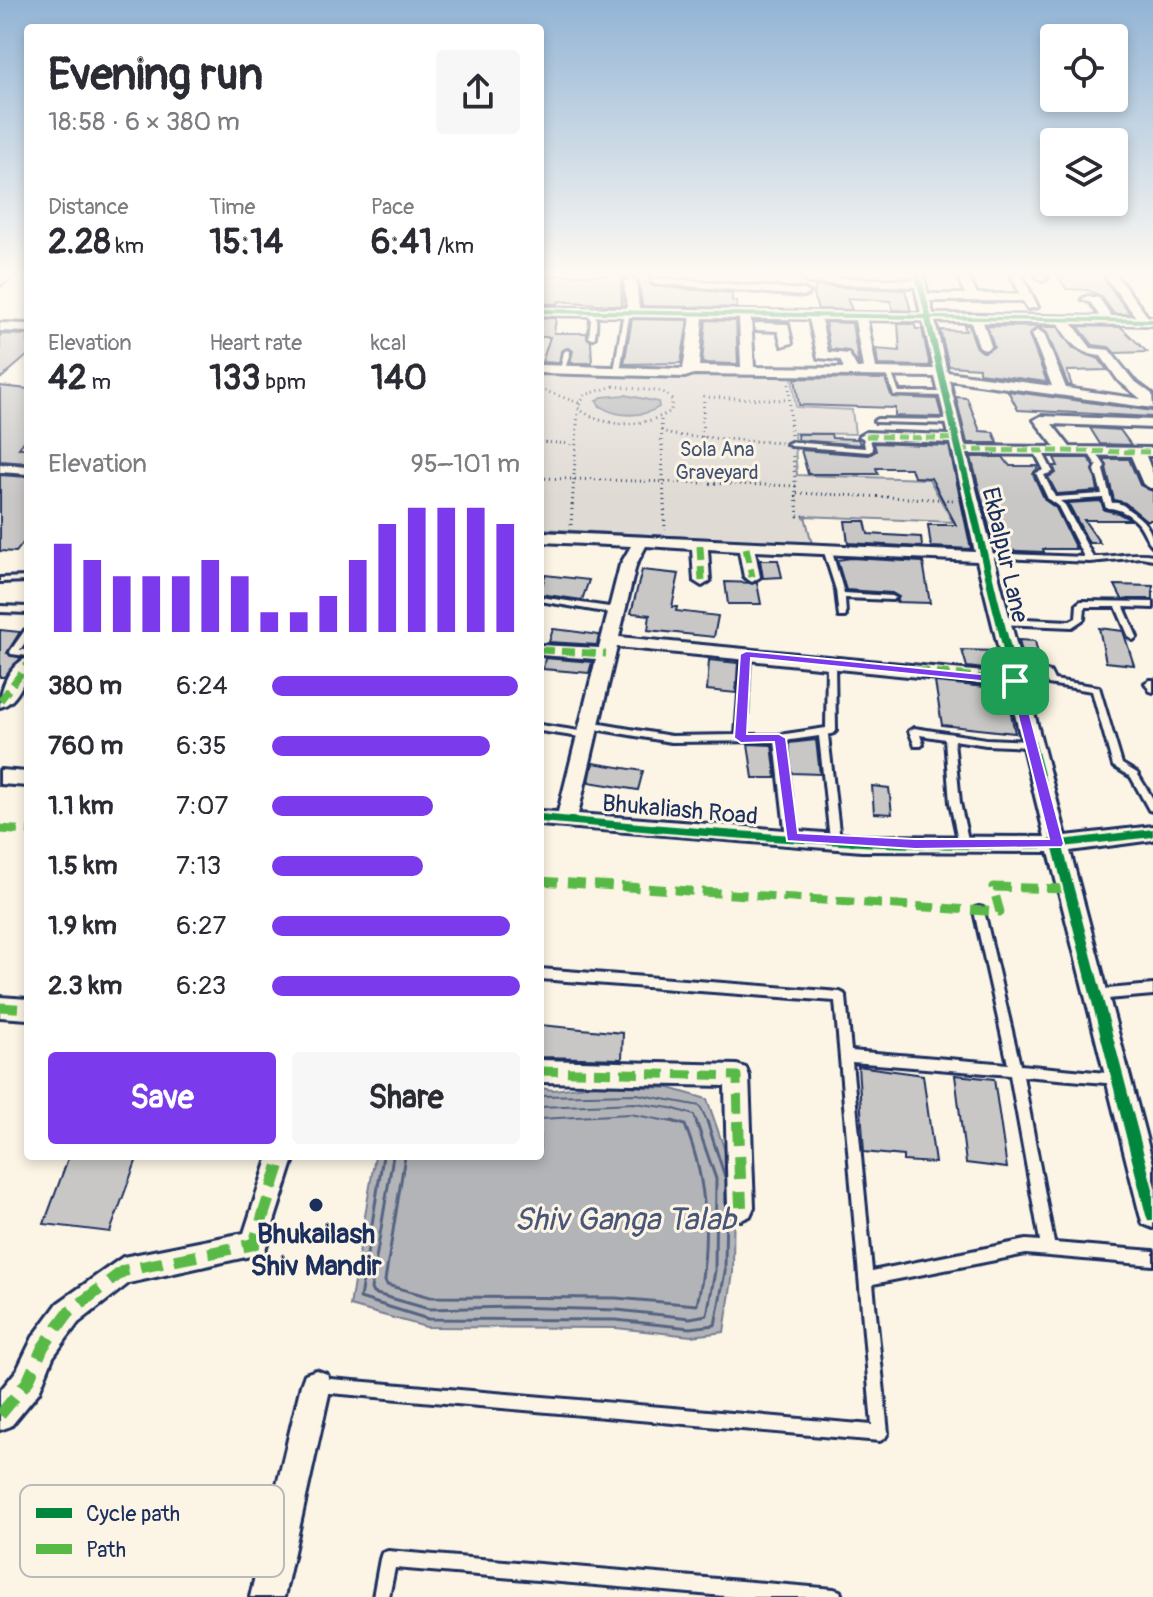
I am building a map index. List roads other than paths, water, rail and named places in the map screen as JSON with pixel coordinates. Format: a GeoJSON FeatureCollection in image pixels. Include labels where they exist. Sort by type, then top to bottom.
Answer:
{"type":"FeatureCollection","features":[{"type":"Feature","properties":{"kind":"street"},"geometry":{"type":"LineString","coordinates":[[692,370],[693,350]]}},
{"type":"Feature","properties":{"kind":"street"},"geometry":{"type":"LineString","coordinates":[[746,350],[748,372]]}},
{"type":"Feature","properties":{"kind":"street"},"geometry":{"type":"LineString","coordinates":[[820,350],[822,355],[845,357],[852,372]]}},
{"type":"Feature","properties":{"kind":"street"},"geometry":{"type":"LineString","coordinates":[[866,350],[870,372]]}},
{"type":"Feature","properties":{"kind":"street","name":"Ekbalpur Lane"},"geometry":{"type":"LineString","coordinates":[[935,350],[1000,621],[1153,1215]]}},
{"type":"Feature","properties":{"kind":"street"},"geometry":{"type":"LineString","coordinates":[[1044,350],[1060,391]]}},
{"type":"Feature","properties":{"kind":"street"},"geometry":{"type":"LineString","coordinates":[[1086,350],[1105,353],[1116,370],[1151,402]]}},
{"type":"Feature","properties":{"kind":"street"},"geometry":{"type":"LineString","coordinates":[[544,369],[685,373],[692,370],[888,372],[943,381],[1151,402]]}},
{"type":"Feature","properties":{"kind":"street"},"geometry":{"type":"LineString","coordinates":[[1080,394],[1092,422]]}},
{"type":"Feature","properties":{"kind":"street"},"geometry":{"type":"LineString","coordinates":[[1066,451],[1041,420],[1153,424]]}},
{"type":"Feature","properties":{"kind":"street"},"geometry":{"type":"LineString","coordinates":[[866,436],[956,437],[1038,451],[1153,452]]}},
{"type":"Feature","properties":{"kind":"street"},"geometry":{"type":"LineString","coordinates":[[1136,450],[1150,484]]}},
{"type":"Feature","properties":{"kind":"street"},"geometry":{"type":"LineString","coordinates":[[0,468],[24,468]]}},
{"type":"Feature","properties":{"kind":"street"},"geometry":{"type":"LineString","coordinates":[[544,537],[828,552],[985,556]]}},
{"type":"Feature","properties":{"kind":"street"},"geometry":{"type":"LineString","coordinates":[[566,820],[628,565],[640,543]]}},
{"type":"Feature","properties":{"kind":"street"},"geometry":{"type":"LineString","coordinates":[[700,546],[702,581]]}},
{"type":"Feature","properties":{"kind":"street"},"geometry":{"type":"LineString","coordinates":[[746,548],[752,577]]}},
{"type":"Feature","properties":{"kind":"street"},"geometry":{"type":"LineString","coordinates":[[544,650],[608,648],[746,654],[1014,676]]}},
{"type":"Feature","properties":{"kind":"street"},"geometry":{"type":"LineString","coordinates":[[0,701],[8,680],[24,667]]}},
{"type":"Feature","properties":{"kind":"street"},"geometry":{"type":"LineString","coordinates":[[0,777],[24,779]]}},
{"type":"Feature","properties":{"kind":"street","name":"Bhukaliash Road"},"geometry":{"type":"LineString","coordinates":[[544,818],[791,838],[964,844],[1057,844],[1153,833]]}},
{"type":"Feature","properties":{"kind":"street"},"geometry":{"type":"LineString","coordinates":[[0,1007],[24,1009]]}},
{"type":"Feature","properties":{"kind":"street"},"geometry":{"type":"LineString","coordinates":[[544,1071],[737,1076],[741,1207]]}},
{"type":"Feature","properties":{"kind":"street"},"geometry":{"type":"LineString","coordinates":[[0,1415],[28,1381],[43,1347],[68,1313],[123,1271],[254,1244],[281,1160]]}},
{"type":"Feature","properties":{"kind":"street"},"geometry":{"type":"LineString","coordinates":[[284,1523],[316,1385]]}},
{"type":"Feature","properties":{"kind":"street"},"geometry":{"type":"LineString","coordinates":[[267,1597],[272,1577]]}},
{"type":"Feature","properties":{"kind":"lane"},"geometry":{"type":"LineString","coordinates":[[617,371],[621,350]]}},
{"type":"Feature","properties":{"kind":"lane"},"geometry":{"type":"LineString","coordinates":[[562,369],[567,352]]}},
{"type":"Feature","properties":{"kind":"lane"},"geometry":{"type":"LineString","coordinates":[[888,372],[896,394],[943,381]]}},
{"type":"Feature","properties":{"kind":"lane"},"geometry":{"type":"LineString","coordinates":[[877,421],[956,437]]}},
{"type":"Feature","properties":{"kind":"lane"},"geometry":{"type":"LineString","coordinates":[[791,444],[869,450],[866,436]]}},
{"type":"Feature","properties":{"kind":"lane"},"geometry":{"type":"LineString","coordinates":[[1038,451],[1049,472],[1040,473],[1052,499],[1061,505],[1090,560]]}},
{"type":"Feature","properties":{"kind":"lane"},"geometry":{"type":"LineString","coordinates":[[1091,451],[1101,466],[1099,470],[1109,506],[1116,504],[1140,520],[1153,544]]}},
{"type":"Feature","properties":{"kind":"lane"},"geometry":{"type":"LineString","coordinates":[[1052,499],[1105,496]]}},
{"type":"Feature","properties":{"kind":"lane"},"geometry":{"type":"LineString","coordinates":[[828,552],[842,615]]}},
{"type":"Feature","properties":{"kind":"lane"},"geometry":{"type":"LineString","coordinates":[[985,556],[1090,560],[1141,555],[1153,557]]}},
{"type":"Feature","properties":{"kind":"lane"},"geometry":{"type":"LineString","coordinates":[[0,580],[24,579]]}},
{"type":"Feature","properties":{"kind":"lane"},"geometry":{"type":"LineString","coordinates":[[840,595],[892,598]]}},
{"type":"Feature","properties":{"kind":"lane"},"geometry":{"type":"LineString","coordinates":[[544,600],[616,611]]}},
{"type":"Feature","properties":{"kind":"lane"},"geometry":{"type":"LineString","coordinates":[[1000,621],[1072,624],[1080,619],[1081,604],[1153,605]]}},
{"type":"Feature","properties":{"kind":"lane"},"geometry":{"type":"LineString","coordinates":[[1119,605],[1133,637]]}},
{"type":"Feature","properties":{"kind":"lane"},"geometry":{"type":"LineString","coordinates":[[0,609],[24,610]]}},
{"type":"Feature","properties":{"kind":"lane"},"geometry":{"type":"LineString","coordinates":[[24,638],[14,652],[24,653]]}},
{"type":"Feature","properties":{"kind":"lane"},"geometry":{"type":"LineString","coordinates":[[741,738],[746,654]]}},
{"type":"Feature","properties":{"kind":"lane"},"geometry":{"type":"LineString","coordinates":[[544,728],[671,739],[779,738],[831,731],[831,662]]}},
{"type":"Feature","properties":{"kind":"lane"},"geometry":{"type":"LineString","coordinates":[[1014,676],[1047,674],[1051,682],[1096,689],[1118,766],[1134,775],[1153,807]]}},
{"type":"Feature","properties":{"kind":"lane"},"geometry":{"type":"LineString","coordinates":[[918,744],[914,731],[1032,744]]}},
{"type":"Feature","properties":{"kind":"lane"},"geometry":{"type":"LineString","coordinates":[[823,732],[835,840]]}},
{"type":"Feature","properties":{"kind":"lane"},"geometry":{"type":"LineString","coordinates":[[949,736],[955,803],[964,844]]}},
{"type":"Feature","properties":{"kind":"lane"},"geometry":{"type":"LineString","coordinates":[[779,738],[791,838]]}},
{"type":"Feature","properties":{"kind":"lane"},"geometry":{"type":"LineString","coordinates":[[979,911],[1015,1069],[1048,1248]]}},
{"type":"Feature","properties":{"kind":"lane"},"geometry":{"type":"LineString","coordinates":[[316,1385],[880,1433],[840,997],[544,974]]}},
{"type":"Feature","properties":{"kind":"lane"},"geometry":{"type":"LineString","coordinates":[[1096,995],[1153,990]]}},
{"type":"Feature","properties":{"kind":"lane"},"geometry":{"type":"LineString","coordinates":[[845,1056],[1117,1079]]}},
{"type":"Feature","properties":{"kind":"lane"},"geometry":{"type":"LineString","coordinates":[[866,1279],[1026,1247],[1153,1258]]}},
{"type":"Feature","properties":{"kind":"lane"},"geometry":{"type":"LineString","coordinates":[[381,1597],[388,1559],[834,1597]]}},
{"type":"Feature","properties":{"kind":"water"},"geometry":{"type":"Polygon","coordinates":[[[625,395],[658,402],[659,407],[644,413],[626,414],[609,411],[596,401],[602,397],[625,395]]]}},
{"type":"Feature","properties":{"kind":"water","name":"Shiv Ganga Talab"},"geometry":{"type":"Polygon","coordinates":[[[597,1085],[669,1088],[707,1099],[734,1177],[733,1273],[724,1332],[691,1336],[616,1328],[426,1327],[350,1306],[374,1160],[544,1160],[544,1089],[597,1085]]]}},
{"type":"Feature","properties":{"kind":"place","name":"Bhukailash Shiv Mandir"},"geometry":{"type":"Point","coordinates":[316,1205]}},
{"type":"Feature","properties":{"kind":"park label","name":"Sola Ana Graveyard"},"geometry":{"type":"Point","coordinates":[717,460]}}]}
